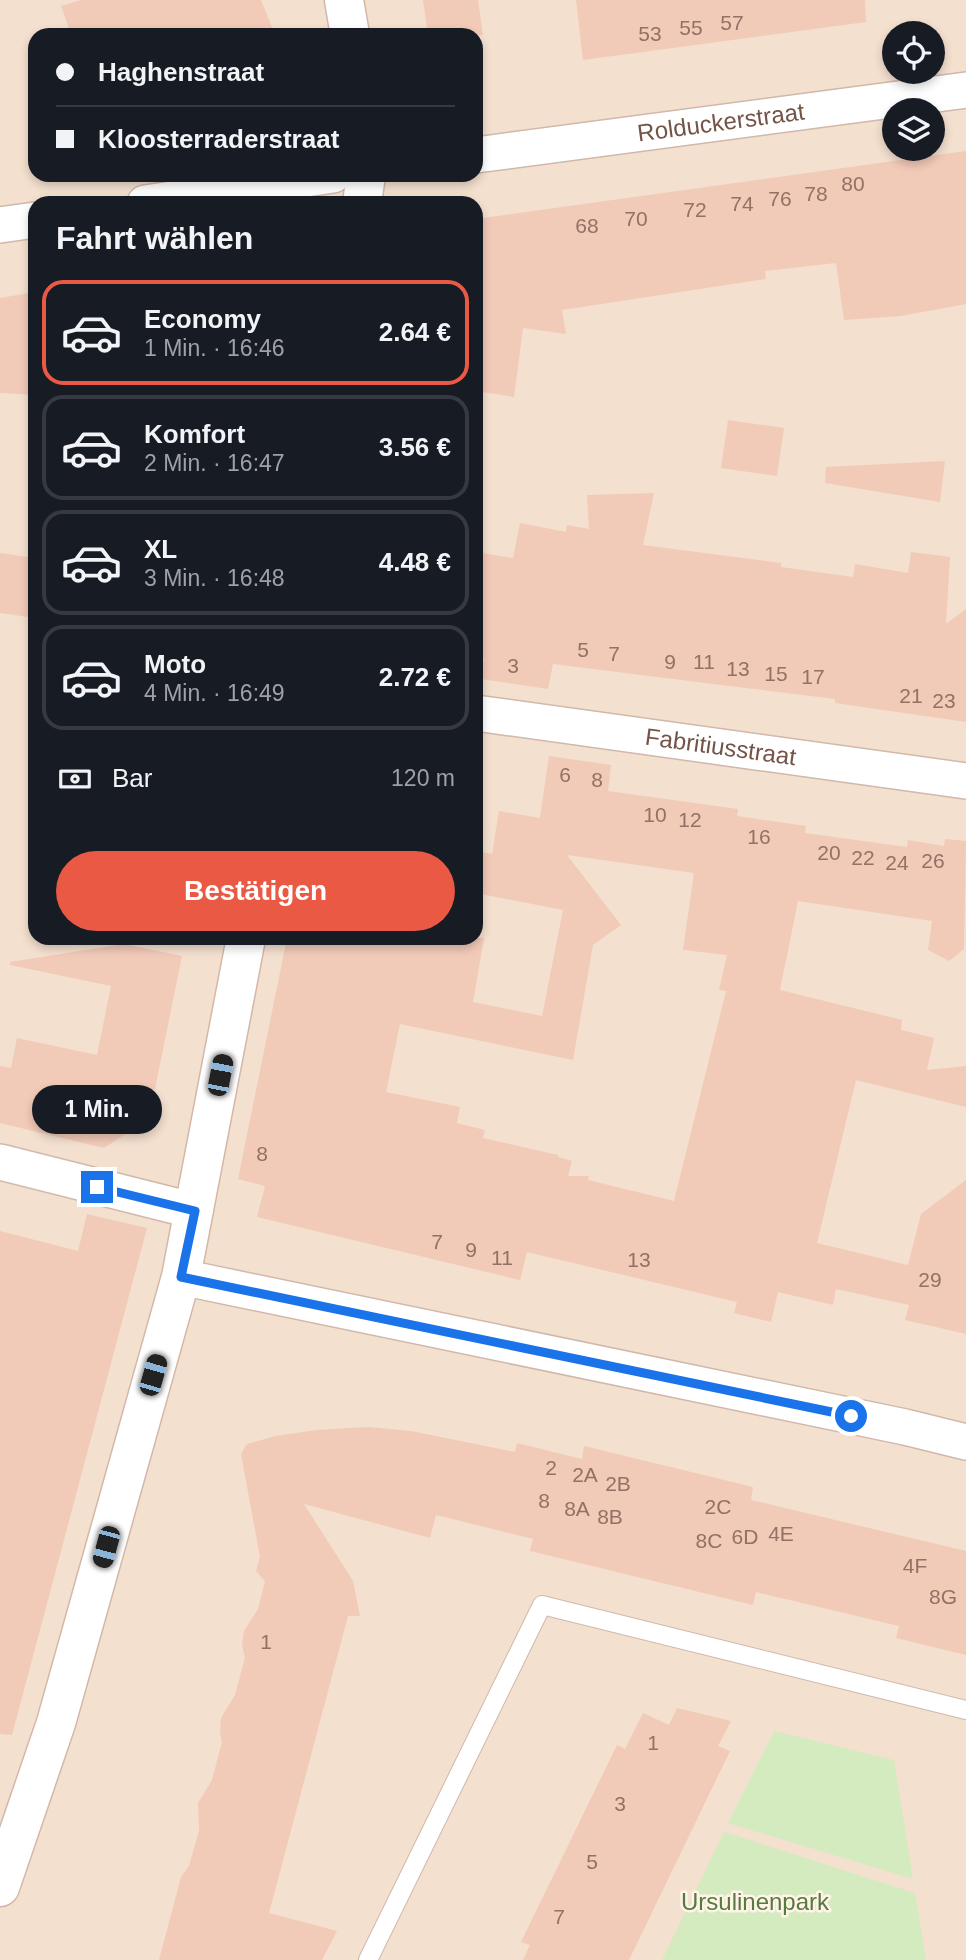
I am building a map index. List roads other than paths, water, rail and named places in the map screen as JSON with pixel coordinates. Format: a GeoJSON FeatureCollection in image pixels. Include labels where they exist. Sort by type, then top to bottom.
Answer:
{"type":"FeatureCollection","features":[{"type":"Feature","properties":{"kind":"street"},"geometry":{"type":"LineString","coordinates":[[344,0],[349,28]]}},
{"type":"Feature","properties":{"kind":"street","name":"Rolduckerstraat"},"geometry":{"type":"LineString","coordinates":[[483,154],[966,90]]}},
{"type":"Feature","properties":{"kind":"street"},"geometry":{"type":"LineString","coordinates":[[192,196],[286,182]]}},
{"type":"Feature","properties":{"kind":"street"},"geometry":{"type":"LineString","coordinates":[[0,225],[28,221]]}},
{"type":"Feature","properties":{"kind":"street","name":"Fabritiusstraat"},"geometry":{"type":"LineString","coordinates":[[483,714],[966,781]]}},
{"type":"Feature","properties":{"kind":"street"},"geometry":{"type":"LineString","coordinates":[[0,1887],[56,1723],[181,1277],[245,945]]}},
{"type":"Feature","properties":{"kind":"street"},"geometry":{"type":"LineString","coordinates":[[0,1162],[195,1211]]}},
{"type":"Feature","properties":{"kind":"street"},"geometry":{"type":"LineString","coordinates":[[181,1277],[877,1422],[966,1443]]}},
{"type":"Feature","properties":{"kind":"lane"},"geometry":{"type":"LineString","coordinates":[[368,1960],[542,1605],[966,1710]]}},
{"type":"Feature","properties":{"kind":"park label","name":"Ursulinenpark"},"geometry":{"type":"Point","coordinates":[755,1902]}}]}
